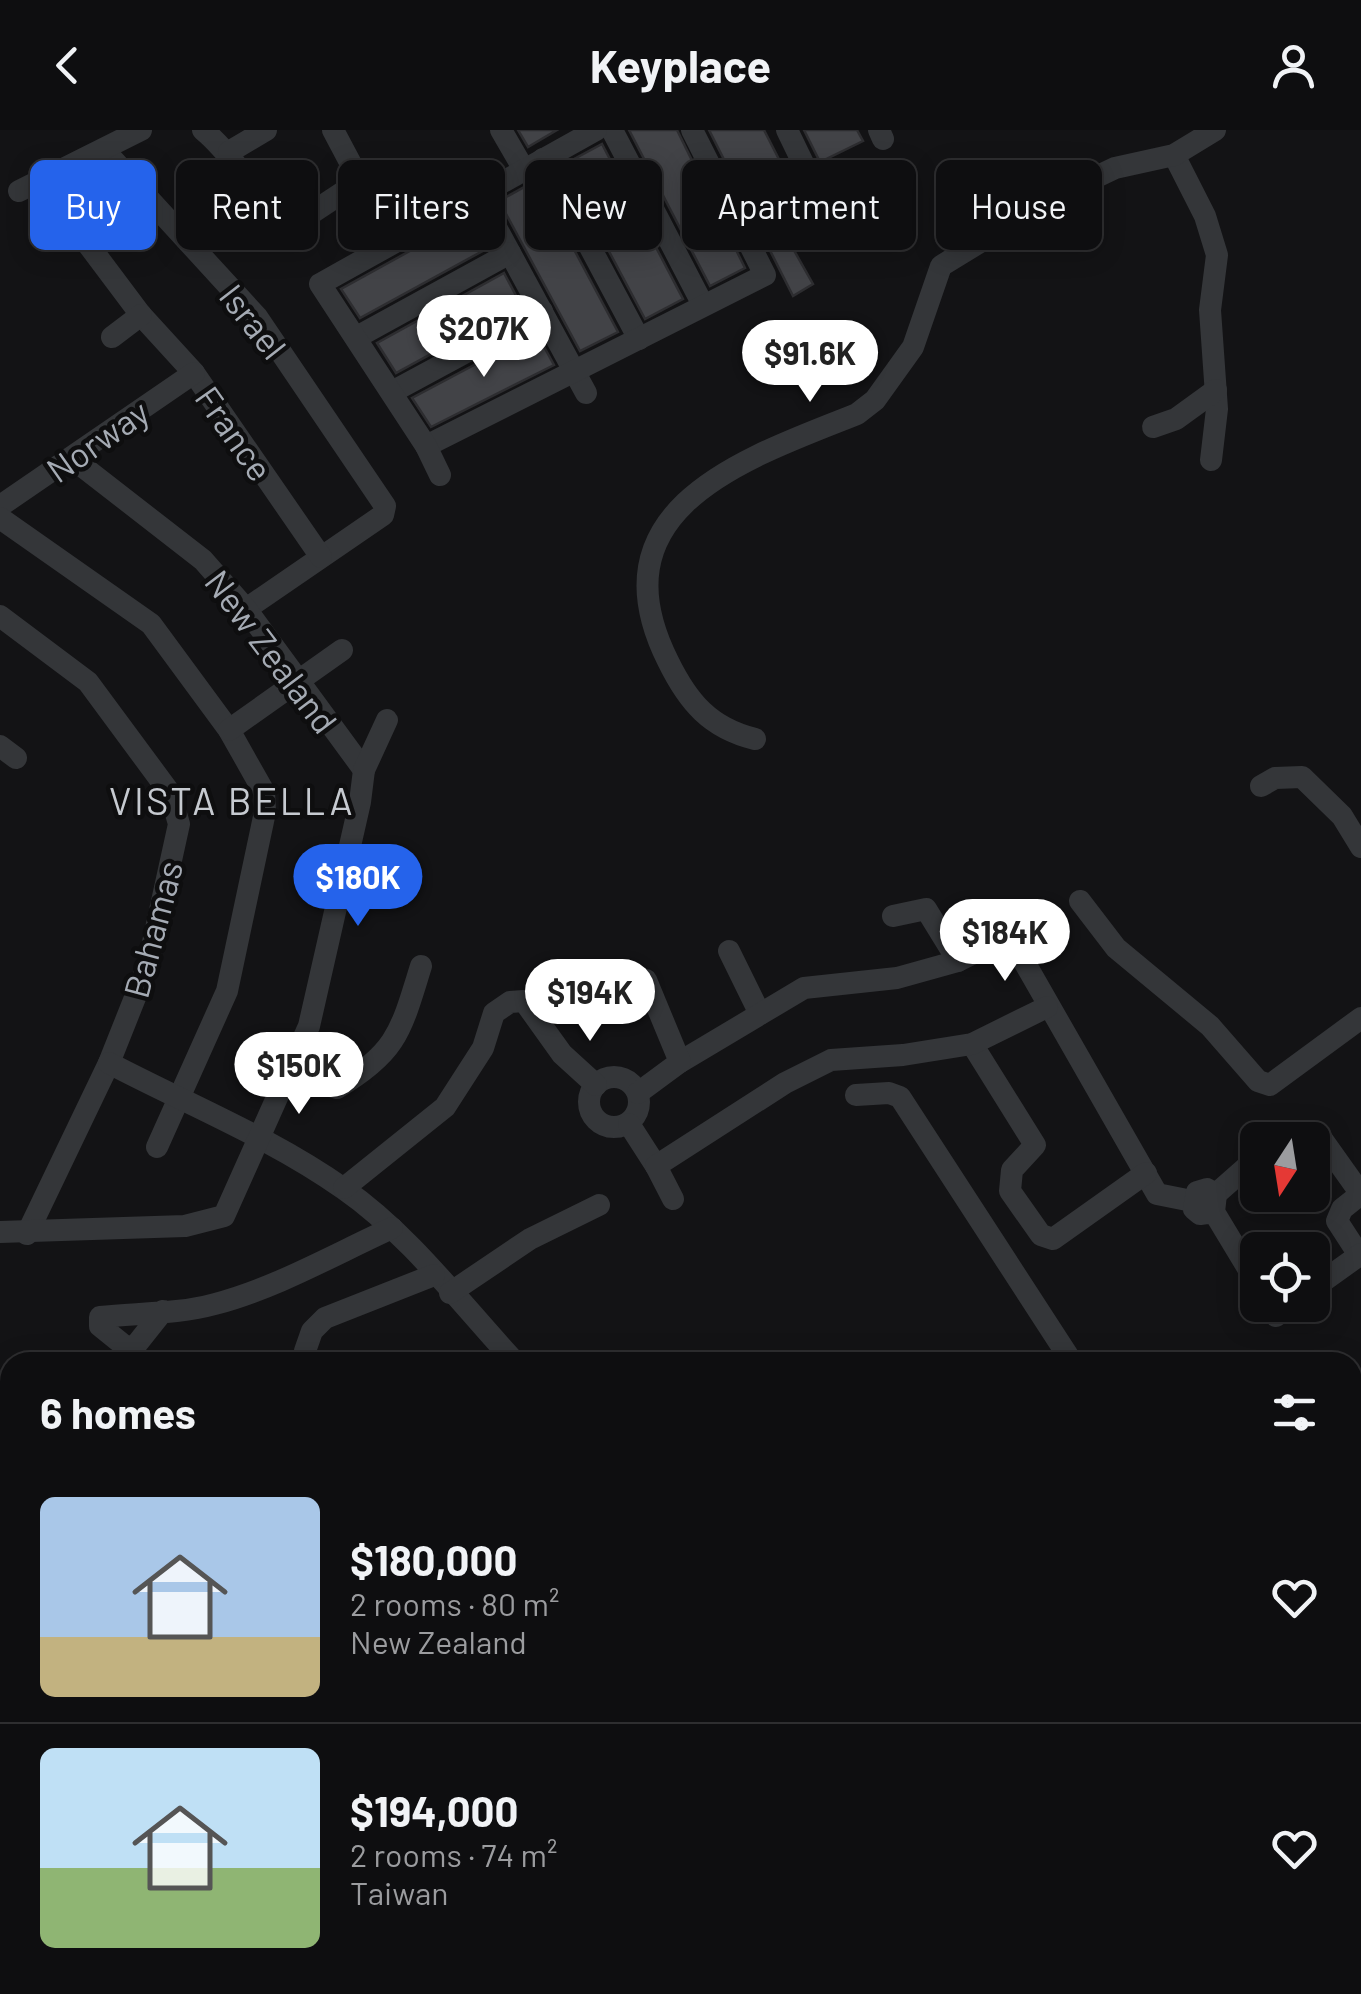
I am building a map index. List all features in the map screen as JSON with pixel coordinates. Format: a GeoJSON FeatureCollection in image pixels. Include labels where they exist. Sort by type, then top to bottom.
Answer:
{"type":"FeatureCollection","features":[{"type":"Feature","properties":{"kind":"street"},"geometry":{"type":"LineString","coordinates":[[85,160],[141,130]]}},
{"type":"Feature","properties":{"kind":"street"},"geometry":{"type":"LineString","coordinates":[[203,130],[230,152],[272,210],[289,222],[304,218],[360,181],[356,166],[334,130]]}},
{"type":"Feature","properties":{"kind":"street"},"geometry":{"type":"LineString","coordinates":[[230,152],[266,130]]}},
{"type":"Feature","properties":{"kind":"street"},"geometry":{"type":"LineString","coordinates":[[501,130],[530,160]]}},
{"type":"Feature","properties":{"kind":"street"},"geometry":{"type":"LineString","coordinates":[[539,160],[596,130]]}},
{"type":"Feature","properties":{"kind":"street"},"geometry":{"type":"LineString","coordinates":[[612,130],[703,304]]}},
{"type":"Feature","properties":{"kind":"street"},"geometry":{"type":"LineString","coordinates":[[426,446],[581,382],[639,339],[765,275],[692,130]]}},
{"type":"Feature","properties":{"kind":"street"},"geometry":{"type":"LineString","coordinates":[[787,130],[802,160]]}},
{"type":"Feature","properties":{"kind":"street"},"geometry":{"type":"LineString","coordinates":[[755,739],[722,728],[690,704],[649,622],[644,594],[650,553],[666,526],[692,494],[716,478],[857,414],[875,400],[913,346],[940,266],[1050,199],[1114,168],[1174,155],[1215,130]]}},
{"type":"Feature","properties":{"kind":"street","name":"Israel"},"geometry":{"type":"LineString","coordinates":[[104,150],[256,317],[385,506],[384,516],[321,557]]}},
{"type":"Feature","properties":{"kind":"street"},"geometry":{"type":"LineString","coordinates":[[1174,155],[1206,216],[1216,255],[1210,310],[1216,390],[1211,460]]}},
{"type":"Feature","properties":{"kind":"street"},"geometry":{"type":"LineString","coordinates":[[19,191],[30,187]]}},
{"type":"Feature","properties":{"kind":"street"},"geometry":{"type":"LineString","coordinates":[[505,244],[581,382]]}},
{"type":"Feature","properties":{"kind":"street","name":"France"},"geometry":{"type":"LineString","coordinates":[[92,250],[140,314],[194,373],[321,557]]}},
{"type":"Feature","properties":{"kind":"street"},"geometry":{"type":"LineString","coordinates":[[381,250],[320,284],[426,446],[440,476]]}},
{"type":"Feature","properties":{"kind":"street"},"geometry":{"type":"LineString","coordinates":[[585,250],[639,339]]}},
{"type":"Feature","properties":{"kind":"street"},"geometry":{"type":"LineString","coordinates":[[357,336],[510,253]]}},
{"type":"Feature","properties":{"kind":"street"},"geometry":{"type":"LineString","coordinates":[[392,392],[542,311]]}},
{"type":"Feature","properties":{"kind":"street"},"geometry":{"type":"LineString","coordinates":[[112,336],[140,314]]}},
{"type":"Feature","properties":{"kind":"street","name":"Norway"},"geometry":{"type":"LineString","coordinates":[[0,506],[194,373]]}},
{"type":"Feature","properties":{"kind":"street"},"geometry":{"type":"LineString","coordinates":[[1153,428],[1176,418],[1216,390]]}},
{"type":"Feature","properties":{"kind":"street","name":"New Zealand"},"geometry":{"type":"LineString","coordinates":[[73,458],[203,560],[246,608],[364,770]]}},
{"type":"Feature","properties":{"kind":"street"},"geometry":{"type":"LineString","coordinates":[[0,518],[151,624],[228,730],[264,792],[265,812],[227,992],[157,1147]]}},
{"type":"Feature","properties":{"kind":"street"},"geometry":{"type":"LineString","coordinates":[[246,608],[321,557]]}},
{"type":"Feature","properties":{"kind":"street","name":"Bahamas"},"geometry":{"type":"LineString","coordinates":[[0,616],[88,682],[170,793],[180,824],[148,964],[110,1063],[28,1234]]}},
{"type":"Feature","properties":{"kind":"street"},"geometry":{"type":"LineString","coordinates":[[228,730],[342,650]]}},
{"type":"Feature","properties":{"kind":"street"},"geometry":{"type":"LineString","coordinates":[[0,1232],[185,1226],[224,1216],[291,1073],[313,1007],[364,770],[387,720]]}},
{"type":"Feature","properties":{"kind":"street"},"geometry":{"type":"LineString","coordinates":[[1261,786],[1275,778],[1302,778],[1331,803],[1361,847]]}},
{"type":"Feature","properties":{"kind":"street"},"geometry":{"type":"LineString","coordinates":[[1080,901],[1116,948],[1210,1026],[1258,1080],[1270,1085],[1361,1018]]}},
{"type":"Feature","properties":{"kind":"street"},"geometry":{"type":"LineString","coordinates":[[893,916],[926,909],[958,962]]}},
{"type":"Feature","properties":{"kind":"street"},"geometry":{"type":"LineString","coordinates":[[638,1093],[680,1062],[804,988],[897,978],[958,962],[1043,919]]}},
{"type":"Feature","properties":{"kind":"street"},"geometry":{"type":"LineString","coordinates":[[1010,936],[1047,1007],[1157,1194],[1192,1202],[1200,1214],[1240,1176]]}},
{"type":"Feature","properties":{"kind":"street"},"geometry":{"type":"LineString","coordinates":[[730,950],[760,1014]]}},
{"type":"Feature","properties":{"kind":"street"},"geometry":{"type":"LineString","coordinates":[[291,1073],[337,1088],[372,1067],[400,1033],[421,966]]}},
{"type":"Feature","properties":{"kind":"street"},"geometry":{"type":"LineString","coordinates":[[646,980],[680,1062]]}},
{"type":"Feature","properties":{"kind":"street"},"geometry":{"type":"LineString","coordinates":[[344,1188],[445,1107],[483,1048],[494,1013],[510,1002],[524,1001],[535,1010],[562,1054],[596,1084]]}},
{"type":"Feature","properties":{"kind":"street"},"geometry":{"type":"LineString","coordinates":[[656,1166],[786,1082],[832,1060],[903,1056],[972,1044],[1047,1007]]}},
{"type":"Feature","properties":{"kind":"street"},"geometry":{"type":"LineString","coordinates":[[972,1044],[1034,1145],[1012,1170],[1010,1192],[1040,1236],[1053,1239],[1146,1173]]}},
{"type":"Feature","properties":{"kind":"street"},"geometry":{"type":"LineString","coordinates":[[110,1063],[260,1139],[344,1188],[392,1228],[506,1352]]}},
{"type":"Feature","properties":{"kind":"street"},"geometry":{"type":"LineString","coordinates":[[619,1078],[638,1093],[639,1110],[628,1124],[612,1128],[598,1122],[589,1107],[596,1084],[619,1078]]}},
{"type":"Feature","properties":{"kind":"street"},"geometry":{"type":"LineString","coordinates":[[856,1095],[888,1093],[902,1099],[1066,1352]]}},
{"type":"Feature","properties":{"kind":"street"},"geometry":{"type":"LineString","coordinates":[[628,1124],[674,1200]]}},
{"type":"Feature","properties":{"kind":"street"},"geometry":{"type":"LineString","coordinates":[[1330,1150],[1361,1194],[1342,1208],[1337,1221],[1360,1255],[1330,1276]]}},
{"type":"Feature","properties":{"kind":"street"},"geometry":{"type":"LineString","coordinates":[[1215,1203],[1240,1251]]}},
{"type":"Feature","properties":{"kind":"street"},"geometry":{"type":"LineString","coordinates":[[305,1352],[312,1331],[326,1318],[442,1284],[599,1205]]}},
{"type":"Feature","properties":{"kind":"street"},"geometry":{"type":"LineString","coordinates":[[162,1310],[210,1306],[246,1294],[392,1228]]}},
{"type":"Feature","properties":{"kind":"building"},"geometry":{"type":"Polygon","coordinates":[[[518,130],[557,130],[528,147],[518,130]]]}},
{"type":"Feature","properties":{"kind":"building"},"geometry":{"type":"Polygon","coordinates":[[[629,130],[677,130],[692,160],[682,160],[682,232],[662,194],[662,160],[645,160],[629,130]]]}},
{"type":"Feature","properties":{"kind":"building"},"geometry":{"type":"Polygon","coordinates":[[[709,130],[764,130],[779,160],[724,160],[709,130]]]}},
{"type":"Feature","properties":{"kind":"building"},"geometry":{"type":"Polygon","coordinates":[[[804,130],[857,130],[863,141],[819,160],[804,130]]]}},
{"type":"Feature","properties":{"kind":"building"},"geometry":{"type":"Polygon","coordinates":[[[602,144],[610,160],[572,160],[602,144]]]}},
{"type":"Feature","properties":{"kind":"building"},"geometry":{"type":"Polygon","coordinates":[[[525,187],[525,249],[505,212],[505,198],[525,187]]]}},
{"type":"Feature","properties":{"kind":"building"},"geometry":{"type":"Polygon","coordinates":[[[412,250],[485,250],[360,318],[341,289],[412,250]]]}},
{"type":"Feature","properties":{"kind":"building"},"geometry":{"type":"Polygon","coordinates":[[[525,250],[574,250],[618,332],[580,351],[525,250]]]}},
{"type":"Feature","properties":{"kind":"building"},"geometry":{"type":"Polygon","coordinates":[[[608,250],[657,250],[683,299],[645,319],[608,250]]]}},
{"type":"Feature","properties":{"kind":"building"},"geometry":{"type":"Polygon","coordinates":[[[691,250],[736,250],[745,268],[710,286],[691,250]]]}},
{"type":"Feature","properties":{"kind":"building"},"geometry":{"type":"Polygon","coordinates":[[[770,250],[794,250],[813,284],[793,296],[770,250]]]}},
{"type":"Feature","properties":{"kind":"building"},"geometry":{"type":"Polygon","coordinates":[[[504,273],[521,305],[396,373],[377,343],[504,273]]]}},
{"type":"Feature","properties":{"kind":"building"},"geometry":{"type":"Polygon","coordinates":[[[536,332],[554,365],[431,427],[412,398],[536,332]]]}},
{"type":"Feature","properties":{"kind":"district","name":"VISTA BELLA"},"geometry":{"type":"Point","coordinates":[232,800]}}]}
